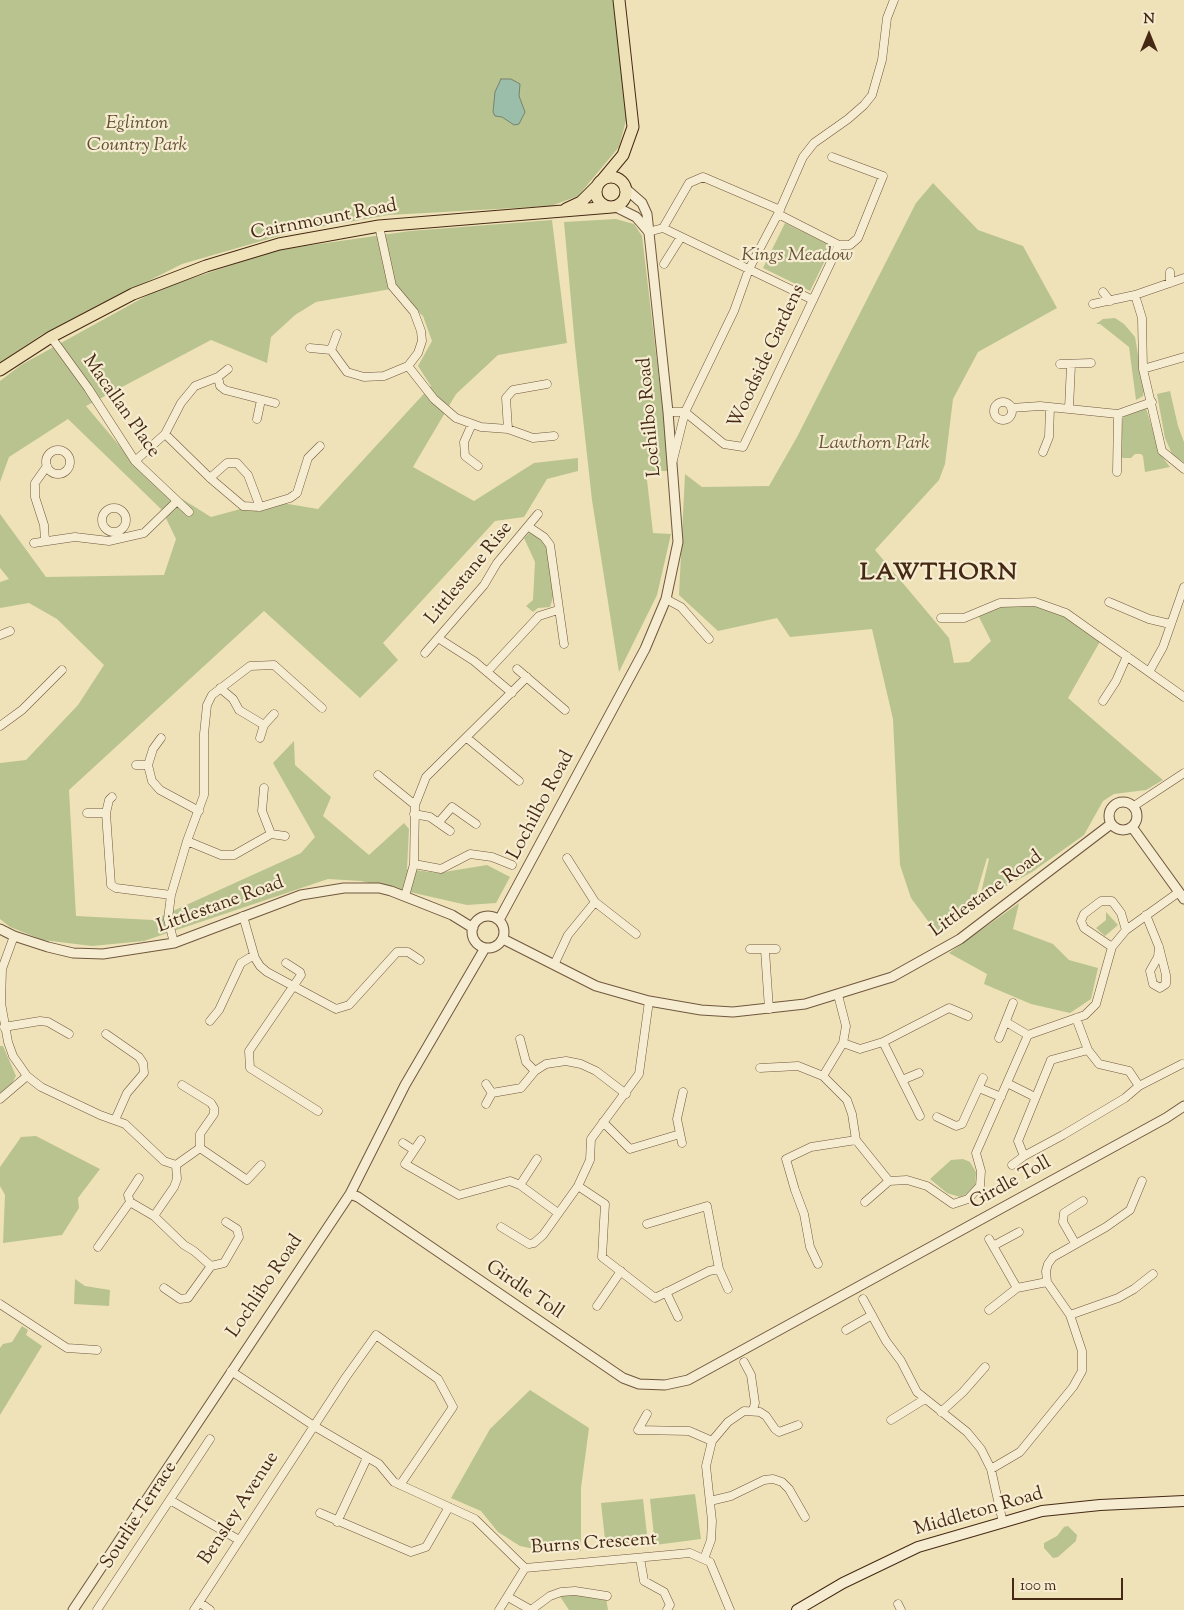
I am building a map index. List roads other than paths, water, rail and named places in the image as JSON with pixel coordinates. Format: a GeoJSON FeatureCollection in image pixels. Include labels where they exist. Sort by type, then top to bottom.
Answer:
{"type":"FeatureCollection","features":[{"type":"Feature","properties":{"kind":"main road"},"geometry":{"type":"LineString","coordinates":[[619,0],[633,126],[623,155],[600,183],[599,200],[613,206],[624,199],[623,155]]}},
{"type":"Feature","properties":{"kind":"main road"},"geometry":{"type":"LineString","coordinates":[[600,183],[617,178],[625,187]]}},
{"type":"Feature","properties":{"kind":"main road","name":"Cairnmount Road"},"geometry":{"type":"LineString","coordinates":[[562,210],[581,202],[600,183]]}},
{"type":"Feature","properties":{"kind":"main road","name":"Cairnmount Road"},"geometry":{"type":"LineString","coordinates":[[0,370],[51,337],[133,294],[206,266],[279,244],[379,226],[613,206]]}},
{"type":"Feature","properties":{"kind":"main road","name":"Middleton Road"},"geometry":{"type":"LineString","coordinates":[[797,1610],[843,1582],[918,1547],[1042,1511],[1100,1505],[1184,1501]]}},
{"type":"Feature","properties":{"kind":"street"},"geometry":{"type":"LineString","coordinates":[[672,465],[685,412],[734,311],[749,269],[779,212],[803,157],[814,143],[848,119],[872,95],[882,60],[887,18],[894,0]]}},
{"type":"Feature","properties":{"kind":"street"},"geometry":{"type":"LineString","coordinates":[[663,228],[688,183],[703,178],[779,212],[839,245],[850,245],[858,238],[882,176],[832,158]]}},
{"type":"Feature","properties":{"kind":"street","name":"Lochilbo Road"},"geometry":{"type":"LineString","coordinates":[[499,920],[645,649],[666,598],[678,542],[668,412],[647,214],[642,204],[625,187]]}},
{"type":"Feature","properties":{"kind":"street"},"geometry":{"type":"LineString","coordinates":[[613,206],[636,217],[648,232],[663,228],[813,300]]}},
{"type":"Feature","properties":{"kind":"street"},"geometry":{"type":"LineString","coordinates":[[332,350],[347,372],[364,378],[384,376],[408,366],[418,352],[422,341],[421,331],[414,312],[392,286],[379,226]]}},
{"type":"Feature","properties":{"kind":"street"},"geometry":{"type":"LineString","coordinates":[[664,264],[681,237]]}},
{"type":"Feature","properties":{"kind":"street","name":"Woodside Gardens"},"geometry":{"type":"LineString","coordinates":[[685,412],[724,444],[743,447],[839,245]]}},
{"type":"Feature","properties":{"kind":"street"},"geometry":{"type":"LineString","coordinates":[[1170,272],[1170,283]]}},
{"type":"Feature","properties":{"kind":"street"},"geometry":{"type":"LineString","coordinates":[[1093,304],[1135,295],[1184,278]]}},
{"type":"Feature","properties":{"kind":"street"},"geometry":{"type":"LineString","coordinates":[[1103,292],[1110,300]]}},
{"type":"Feature","properties":{"kind":"street"},"geometry":{"type":"LineString","coordinates":[[1135,295],[1142,318],[1143,368],[1162,451],[1184,469]]}},
{"type":"Feature","properties":{"kind":"street"},"geometry":{"type":"LineString","coordinates":[[332,350],[338,334]]}},
{"type":"Feature","properties":{"kind":"street","name":"Macallan Place"},"geometry":{"type":"LineString","coordinates":[[51,337],[88,388],[135,461],[176,502],[189,512]]}},
{"type":"Feature","properties":{"kind":"street"},"geometry":{"type":"LineString","coordinates":[[310,348],[332,350]]}},
{"type":"Feature","properties":{"kind":"street"},"geometry":{"type":"LineString","coordinates":[[1143,368],[1184,357]]}},
{"type":"Feature","properties":{"kind":"street"},"geometry":{"type":"LineString","coordinates":[[1060,364],[1091,363]]}},
{"type":"Feature","properties":{"kind":"street"},"geometry":{"type":"LineString","coordinates":[[1070,408],[1071,365]]}},
{"type":"Feature","properties":{"kind":"street"},"geometry":{"type":"LineString","coordinates":[[408,366],[434,399],[456,418],[481,427],[508,429],[533,438],[554,436]]}},
{"type":"Feature","properties":{"kind":"street"},"geometry":{"type":"LineString","coordinates":[[135,461],[165,434],[182,403],[195,386],[218,378],[228,369]]}},
{"type":"Feature","properties":{"kind":"street"},"geometry":{"type":"LineString","coordinates":[[218,378],[220,386],[225,390],[275,403]]}},
{"type":"Feature","properties":{"kind":"street"},"geometry":{"type":"LineString","coordinates":[[508,429],[506,398],[513,390],[547,384]]}},
{"type":"Feature","properties":{"kind":"street"},"geometry":{"type":"LineString","coordinates":[[257,419],[261,400]]}},
{"type":"Feature","properties":{"kind":"street"},"geometry":{"type":"LineString","coordinates":[[1011,408],[1070,408],[1118,414],[1152,402]]}},
{"type":"Feature","properties":{"kind":"street"},"geometry":{"type":"LineString","coordinates":[[1043,452],[1049,437],[1050,407]]}},
{"type":"Feature","properties":{"kind":"street"},"geometry":{"type":"LineString","coordinates":[[668,412],[685,412]]}},
{"type":"Feature","properties":{"kind":"street"},"geometry":{"type":"LineString","coordinates":[[1117,472],[1118,414]]}},
{"type":"Feature","properties":{"kind":"street"},"geometry":{"type":"LineString","coordinates":[[472,424],[464,442],[465,456],[478,466]]}},
{"type":"Feature","properties":{"kind":"street"},"geometry":{"type":"LineString","coordinates":[[165,434],[210,478],[243,506],[260,507],[290,498],[297,493],[308,458],[320,446]]}},
{"type":"Feature","properties":{"kind":"street"},"geometry":{"type":"LineString","coordinates":[[210,478],[227,464],[237,462],[248,475],[260,507]]}},
{"type":"Feature","properties":{"kind":"street"},"geometry":{"type":"LineString","coordinates":[[45,541],[44,525],[35,497],[35,483],[47,466]]}},
{"type":"Feature","properties":{"kind":"street"},"geometry":{"type":"LineString","coordinates":[[34,542],[75,537],[109,541],[144,533],[176,502]]}},
{"type":"Feature","properties":{"kind":"street","name":"Littlestane Rise"},"geometry":{"type":"LineString","coordinates":[[425,653],[484,585],[497,563],[538,514]]}},
{"type":"Feature","properties":{"kind":"street"},"geometry":{"type":"LineString","coordinates":[[529,527],[544,537],[550,545],[564,644]]}},
{"type":"Feature","properties":{"kind":"street"},"geometry":{"type":"LineString","coordinates":[[109,541],[110,531]]}},
{"type":"Feature","properties":{"kind":"street"},"geometry":{"type":"LineString","coordinates":[[1149,672],[1163,647],[1184,587]]}},
{"type":"Feature","properties":{"kind":"street"},"geometry":{"type":"LineString","coordinates":[[666,598],[681,607],[709,639]]}},
{"type":"Feature","properties":{"kind":"street"},"geometry":{"type":"LineString","coordinates":[[941,618],[964,618],[1000,603],[1035,602],[1066,613],[1184,697]]}},
{"type":"Feature","properties":{"kind":"street"},"geometry":{"type":"LineString","coordinates":[[1109,602],[1149,619],[1170,624]]}},
{"type":"Feature","properties":{"kind":"street"},"geometry":{"type":"LineString","coordinates":[[487,672],[539,616],[558,610]]}},
{"type":"Feature","properties":{"kind":"street"},"geometry":{"type":"LineString","coordinates":[[0,635],[10,631]]}},
{"type":"Feature","properties":{"kind":"street","name":"Littlestane Rise"},"geometry":{"type":"LineString","coordinates":[[438,638],[487,672],[512,693]]}},
{"type":"Feature","properties":{"kind":"street"},"geometry":{"type":"LineString","coordinates":[[1103,701],[1116,681],[1127,656]]}},
{"type":"Feature","properties":{"kind":"street"},"geometry":{"type":"LineString","coordinates":[[174,943],[168,919],[171,894],[187,841],[204,795],[204,734],[208,706],[212,696],[250,666],[274,665],[322,708]]}},
{"type":"Feature","properties":{"kind":"street"},"geometry":{"type":"LineString","coordinates":[[516,669],[565,710]]}},
{"type":"Feature","properties":{"kind":"street"},"geometry":{"type":"LineString","coordinates":[[0,726],[22,710],[62,670]]}},
{"type":"Feature","properties":{"kind":"street"},"geometry":{"type":"LineString","coordinates":[[405,896],[414,864],[415,805],[426,777],[527,678]]}},
{"type":"Feature","properties":{"kind":"street"},"geometry":{"type":"LineString","coordinates":[[220,688],[234,699],[239,710],[264,725]]}},
{"type":"Feature","properties":{"kind":"street"},"geometry":{"type":"LineString","coordinates":[[260,738],[264,725],[274,714]]}},
{"type":"Feature","properties":{"kind":"street"},"geometry":{"type":"LineString","coordinates":[[161,738],[153,749],[148,765],[152,781],[160,790],[199,811]]}},
{"type":"Feature","properties":{"kind":"street"},"geometry":{"type":"LineString","coordinates":[[467,738],[519,781]]}},
{"type":"Feature","properties":{"kind":"street"},"geometry":{"type":"LineString","coordinates":[[136,765],[148,765]]}},
{"type":"Feature","properties":{"kind":"street"},"geometry":{"type":"LineString","coordinates":[[1134,806],[1182,774],[1184,784]]}},
{"type":"Feature","properties":{"kind":"street"},"geometry":{"type":"LineString","coordinates":[[378,776],[415,805]]}},
{"type":"Feature","properties":{"kind":"street"},"geometry":{"type":"LineString","coordinates":[[264,788],[262,812],[271,834]]}},
{"type":"Feature","properties":{"kind":"street"},"geometry":{"type":"LineString","coordinates":[[112,797],[109,800],[106,813],[111,885],[116,888],[171,894]]}},
{"type":"Feature","properties":{"kind":"street"},"geometry":{"type":"LineString","coordinates":[[1124,802],[1134,806],[1138,815],[1132,827],[1120,830],[1111,824],[1109,814],[1115,804],[1124,802]]}},
{"type":"Feature","properties":{"kind":"street"},"geometry":{"type":"LineString","coordinates":[[439,822],[452,807],[476,824]]}},
{"type":"Feature","properties":{"kind":"street"},"geometry":{"type":"LineString","coordinates":[[87,814],[106,813]]}},
{"type":"Feature","properties":{"kind":"street"},"geometry":{"type":"LineString","coordinates":[[414,814],[430,817],[450,831]]}},
{"type":"Feature","properties":{"kind":"street","name":"Littlestane Road"},"geometry":{"type":"LineString","coordinates":[[503,939],[596,986],[649,1001],[725,1011],[769,1009],[805,1004],[892,977],[960,939],[1111,824]]}},
{"type":"Feature","properties":{"kind":"street"},"geometry":{"type":"LineString","coordinates":[[865,1202],[889,1181],[907,1180],[927,1186],[953,1204],[968,1199],[980,1186],[981,1170],[976,1153],[1028,1035],[1085,1015],[1096,1004],[1112,947],[1126,930],[1146,915],[1181,895],[1132,827]]}},
{"type":"Feature","properties":{"kind":"street"},"geometry":{"type":"LineString","coordinates":[[187,841],[221,855],[234,855],[271,834],[285,836]]}},
{"type":"Feature","properties":{"kind":"street"},"geometry":{"type":"LineString","coordinates":[[414,864],[441,869],[470,854],[492,856],[512,865]]}},
{"type":"Feature","properties":{"kind":"street"},"geometry":{"type":"LineString","coordinates":[[567,858],[595,902],[636,934]]}},
{"type":"Feature","properties":{"kind":"street","name":"Littlestane Road"},"geometry":{"type":"LineString","coordinates":[[0,929],[14,936],[73,953],[103,954],[174,943],[301,895],[344,888],[379,888],[405,896],[475,924]]}},
{"type":"Feature","properties":{"kind":"street"},"geometry":{"type":"LineString","coordinates":[[1112,947],[1084,928],[1081,921],[1084,914],[1101,901],[1112,902],[1121,913],[1126,930]]}},
{"type":"Feature","properties":{"kind":"street"},"geometry":{"type":"LineString","coordinates":[[554,965],[568,935],[595,902]]}},
{"type":"Feature","properties":{"kind":"street"},"geometry":{"type":"LineString","coordinates":[[1146,915],[1159,946],[1166,975],[1166,984],[1160,988],[1153,984],[1150,971],[1158,957],[1159,946]]}},
{"type":"Feature","properties":{"kind":"street"},"geometry":{"type":"LineString","coordinates":[[243,916],[254,955],[266,972],[336,1009],[348,1006],[397,952],[408,952],[420,960]]}},
{"type":"Feature","properties":{"kind":"street"},"geometry":{"type":"LineString","coordinates":[[491,916],[499,920],[504,930],[503,939],[498,946],[481,946],[474,939],[475,924],[491,916]]}},
{"type":"Feature","properties":{"kind":"street"},"geometry":{"type":"LineString","coordinates":[[14,936],[6,955],[0,983],[4,1027],[13,1056],[27,1076],[41,1088],[115,1120],[135,1131],[164,1161],[176,1165]]}},
{"type":"Feature","properties":{"kind":"street","name":"Lochlibo Road"},"geometry":{"type":"LineString","coordinates":[[73,1610],[350,1194],[405,1085],[469,973],[481,946]]}},
{"type":"Feature","properties":{"kind":"street"},"geometry":{"type":"LineString","coordinates":[[750,950],[776,949]]}},
{"type":"Feature","properties":{"kind":"street"},"geometry":{"type":"LineString","coordinates":[[765,950],[769,1009]]}},
{"type":"Feature","properties":{"kind":"street"},"geometry":{"type":"LineString","coordinates":[[210,1021],[219,1010],[241,963],[254,955]]}},
{"type":"Feature","properties":{"kind":"street"},"geometry":{"type":"LineString","coordinates":[[286,963],[300,972],[301,975],[249,1051],[248,1060],[250,1068],[318,1111]]}},
{"type":"Feature","properties":{"kind":"street"},"geometry":{"type":"LineString","coordinates":[[823,1076],[843,1043],[846,1026],[838,995]]}},
{"type":"Feature","properties":{"kind":"street"},"geometry":{"type":"LineString","coordinates":[[501,1227],[529,1244],[534,1243],[543,1235],[578,1186],[590,1160],[591,1139],[639,1074],[649,1001]]}},
{"type":"Feature","properties":{"kind":"street"},"geometry":{"type":"LineString","coordinates":[[999,1038],[1014,1003]]}},
{"type":"Feature","properties":{"kind":"street"},"geometry":{"type":"LineString","coordinates":[[843,1043],[860,1049],[883,1042],[949,1008],[968,1016]]}},
{"type":"Feature","properties":{"kind":"street"},"geometry":{"type":"LineString","coordinates":[[1076,1018],[1088,1050],[1098,1064],[1129,1071],[1139,1086]]}},
{"type":"Feature","properties":{"kind":"street"},"geometry":{"type":"LineString","coordinates":[[4,1027],[40,1021],[48,1022],[68,1034]]}},
{"type":"Feature","properties":{"kind":"street"},"geometry":{"type":"LineString","coordinates":[[1006,1022],[1028,1035]]}},
{"type":"Feature","properties":{"kind":"street"},"geometry":{"type":"LineString","coordinates":[[106,1034],[139,1057],[143,1062],[144,1073],[127,1093],[115,1120]]}},
{"type":"Feature","properties":{"kind":"street"},"geometry":{"type":"LineString","coordinates":[[520,1039],[526,1062],[535,1071]]}},
{"type":"Feature","properties":{"kind":"street"},"geometry":{"type":"LineString","coordinates":[[883,1042],[920,1116]]}},
{"type":"Feature","properties":{"kind":"street"},"geometry":{"type":"LineString","coordinates":[[1024,1156],[1018,1141],[1051,1060],[1088,1050]]}},
{"type":"Feature","properties":{"kind":"street"},"geometry":{"type":"LineString","coordinates":[[492,1093],[521,1088],[535,1071],[554,1061],[566,1060],[596,1071],[626,1094]]}},
{"type":"Feature","properties":{"kind":"street"},"geometry":{"type":"LineString","coordinates":[[1012,1165],[1024,1156],[1125,1098],[1139,1086],[1182,1064]]}},
{"type":"Feature","properties":{"kind":"street"},"geometry":{"type":"LineString","coordinates":[[760,1068],[798,1066],[823,1076],[847,1100],[852,1114],[856,1140],[889,1181]]}},
{"type":"Feature","properties":{"kind":"street"},"geometry":{"type":"LineString","coordinates":[[902,1080],[919,1073]]}},
{"type":"Feature","properties":{"kind":"street"},"geometry":{"type":"LineString","coordinates":[[0,1099],[27,1076]]}},
{"type":"Feature","properties":{"kind":"street"},"geometry":{"type":"LineString","coordinates":[[937,1117],[956,1126],[962,1124],[983,1078]]}},
{"type":"Feature","properties":{"kind":"street"},"geometry":{"type":"LineString","coordinates":[[1007,1083],[1035,1097]]}},
{"type":"Feature","properties":{"kind":"street"},"geometry":{"type":"LineString","coordinates":[[486,1084],[492,1093]]}},
{"type":"Feature","properties":{"kind":"street"},"geometry":{"type":"LineString","coordinates":[[182,1085],[212,1103],[214,1108],[214,1114],[200,1134],[200,1148]]}},
{"type":"Feature","properties":{"kind":"street"},"geometry":{"type":"LineString","coordinates":[[979,1088],[1001,1096]]}},
{"type":"Feature","properties":{"kind":"street"},"geometry":{"type":"LineString","coordinates":[[682,1143],[677,1119],[683,1092]]}},
{"type":"Feature","properties":{"kind":"street"},"geometry":{"type":"LineString","coordinates":[[486,1104],[492,1093]]}},
{"type":"Feature","properties":{"kind":"street","name":"Girdle Toll"},"geometry":{"type":"LineString","coordinates":[[350,1194],[358,1197],[623,1378],[651,1386],[665,1385],[688,1380],[1166,1118],[1184,1106]]}},
{"type":"Feature","properties":{"kind":"street"},"geometry":{"type":"LineString","coordinates":[[602,1122],[630,1149],[680,1134]]}},
{"type":"Feature","properties":{"kind":"street"},"geometry":{"type":"LineString","coordinates":[[399,1172],[421,1140]]}},
{"type":"Feature","properties":{"kind":"street"},"geometry":{"type":"LineString","coordinates":[[818,1264],[810,1247],[804,1214],[794,1190],[786,1159],[811,1147],[856,1140]]}},
{"type":"Feature","properties":{"kind":"street"},"geometry":{"type":"LineString","coordinates":[[403,1143],[414,1150]]}},
{"type":"Feature","properties":{"kind":"street"},"geometry":{"type":"LineString","coordinates":[[176,1165],[200,1148]]}},
{"type":"Feature","properties":{"kind":"street"},"geometry":{"type":"LineString","coordinates":[[200,1148],[247,1180],[261,1165]]}},
{"type":"Feature","properties":{"kind":"street"},"geometry":{"type":"LineString","coordinates":[[520,1184],[537,1159]]}},
{"type":"Feature","properties":{"kind":"street"},"geometry":{"type":"LineString","coordinates":[[405,1164],[459,1195],[500,1182],[510,1181],[520,1184],[558,1213]]}},
{"type":"Feature","properties":{"kind":"street"},"geometry":{"type":"LineString","coordinates":[[154,1216],[177,1179],[176,1165]]}},
{"type":"Feature","properties":{"kind":"street"},"geometry":{"type":"LineString","coordinates":[[138,1178],[128,1195],[130,1202],[154,1216],[184,1245],[211,1266]]}},
{"type":"Feature","properties":{"kind":"street"},"geometry":{"type":"LineString","coordinates":[[991,1470],[1020,1452],[1082,1371],[1082,1351],[1070,1316],[1047,1282],[1048,1264],[1053,1257],[1106,1227],[1130,1210],[1142,1181]]}},
{"type":"Feature","properties":{"kind":"street"},"geometry":{"type":"LineString","coordinates":[[578,1186],[605,1204],[602,1257],[655,1298],[709,1270],[719,1269]]}},
{"type":"Feature","properties":{"kind":"street"},"geometry":{"type":"LineString","coordinates":[[1075,1244],[1063,1222],[1064,1213],[1083,1201]]}},
{"type":"Feature","properties":{"kind":"street"},"geometry":{"type":"LineString","coordinates":[[98,1247],[130,1202]]}},
{"type":"Feature","properties":{"kind":"street"},"geometry":{"type":"LineString","coordinates":[[647,1224],[707,1206],[719,1269],[728,1289]]}},
{"type":"Feature","properties":{"kind":"street"},"geometry":{"type":"LineString","coordinates":[[164,1288],[180,1299],[188,1298],[211,1266],[224,1263],[239,1237],[236,1229],[226,1222]]}},
{"type":"Feature","properties":{"kind":"street"},"geometry":{"type":"LineString","coordinates":[[1017,1288],[991,1242],[1019,1232]]}},
{"type":"Feature","properties":{"kind":"street"},"geometry":{"type":"LineString","coordinates":[[597,1306],[621,1271]]}},
{"type":"Feature","properties":{"kind":"street"},"geometry":{"type":"LineString","coordinates":[[1070,1316],[1118,1298],[1134,1289],[1153,1274]]}},
{"type":"Feature","properties":{"kind":"street"},"geometry":{"type":"LineString","coordinates":[[989,1310],[1017,1288],[1047,1282]]}},
{"type":"Feature","properties":{"kind":"street"},"geometry":{"type":"LineString","coordinates":[[666,1292],[678,1317]]}},
{"type":"Feature","properties":{"kind":"street"},"geometry":{"type":"LineString","coordinates":[[863,1299],[886,1341],[901,1360],[917,1392],[974,1439],[991,1470],[1003,1523]]}},
{"type":"Feature","properties":{"kind":"street"},"geometry":{"type":"LineString","coordinates":[[0,1304],[66,1348],[97,1350]]}},
{"type":"Feature","properties":{"kind":"street"},"geometry":{"type":"LineString","coordinates":[[846,1330],[872,1315]]}},
{"type":"Feature","properties":{"kind":"street"},"geometry":{"type":"LineString","coordinates":[[231,1371],[314,1426],[379,1464],[394,1482],[400,1485],[453,1406],[438,1379],[379,1336],[373,1337],[314,1426]]}},
{"type":"Feature","properties":{"kind":"street"},"geometry":{"type":"LineString","coordinates":[[744,1362],[751,1375],[755,1403],[753,1410]]}},
{"type":"Feature","properties":{"kind":"street"},"geometry":{"type":"LineString","coordinates":[[941,1412],[968,1387],[985,1367]]}},
{"type":"Feature","properties":{"kind":"street"},"geometry":{"type":"LineString","coordinates":[[891,1420],[925,1399]]}},
{"type":"Feature","properties":{"kind":"street"},"geometry":{"type":"LineString","coordinates":[[730,1610],[710,1562],[704,1559],[711,1540],[710,1501],[706,1466],[712,1441],[735,1416],[753,1410],[766,1416],[779,1432],[798,1424]]}},
{"type":"Feature","properties":{"kind":"street"},"geometry":{"type":"LineString","coordinates":[[647,1414],[638,1430],[689,1431],[712,1441]]}},
{"type":"Feature","properties":{"kind":"street","name":"Bensley Avenue"},"geometry":{"type":"LineString","coordinates":[[194,1610],[314,1426]]}},
{"type":"Feature","properties":{"kind":"street","name":"Sourlie Terrace"},"geometry":{"type":"LineString","coordinates":[[97,1610],[210,1439]]}},
{"type":"Feature","properties":{"kind":"street"},"geometry":{"type":"LineString","coordinates":[[337,1522],[367,1458]]}},
{"type":"Feature","properties":{"kind":"street"},"geometry":{"type":"LineString","coordinates":[[710,1501],[731,1496],[764,1480],[773,1479],[782,1482],[790,1489],[805,1517]]}},
{"type":"Feature","properties":{"kind":"street","name":"Burns Crescent"},"geometry":{"type":"LineString","coordinates":[[400,1485],[475,1519],[525,1568],[690,1553],[704,1559]]}},
{"type":"Feature","properties":{"kind":"street"},"geometry":{"type":"LineString","coordinates":[[170,1500],[239,1540]]}},
{"type":"Feature","properties":{"kind":"street"},"geometry":{"type":"LineString","coordinates":[[320,1513],[404,1550],[419,1551],[426,1547],[449,1507]]}},
{"type":"Feature","properties":{"kind":"street"},"geometry":{"type":"LineString","coordinates":[[640,1558],[644,1581],[664,1592],[670,1605],[667,1610]]}},
{"type":"Feature","properties":{"kind":"street"},"geometry":{"type":"LineString","coordinates":[[498,1610],[525,1568]]}},
{"type":"Feature","properties":{"kind":"street"},"geometry":{"type":"LineString","coordinates":[[508,1597],[531,1610],[550,1596],[562,1592],[574,1591],[607,1596]]}},
{"type":"Feature","properties":{"kind":"street"},"geometry":{"type":"LineString","coordinates":[[199,1602],[210,1610]]}},
{"type":"Feature","properties":{"kind":"district","name":"LAWTHORN"},"geometry":{"type":"Point","coordinates":[939,575]}},
{"type":"Feature","properties":{"kind":"park label","name":"Eglinton Country Park"},"geometry":{"type":"Point","coordinates":[137,136]}},
{"type":"Feature","properties":{"kind":"park label","name":"Kings Meadow"},"geometry":{"type":"Point","coordinates":[797,257]}},
{"type":"Feature","properties":{"kind":"park label","name":"Lawthorn Park"},"geometry":{"type":"Point","coordinates":[874,445]}}]}
